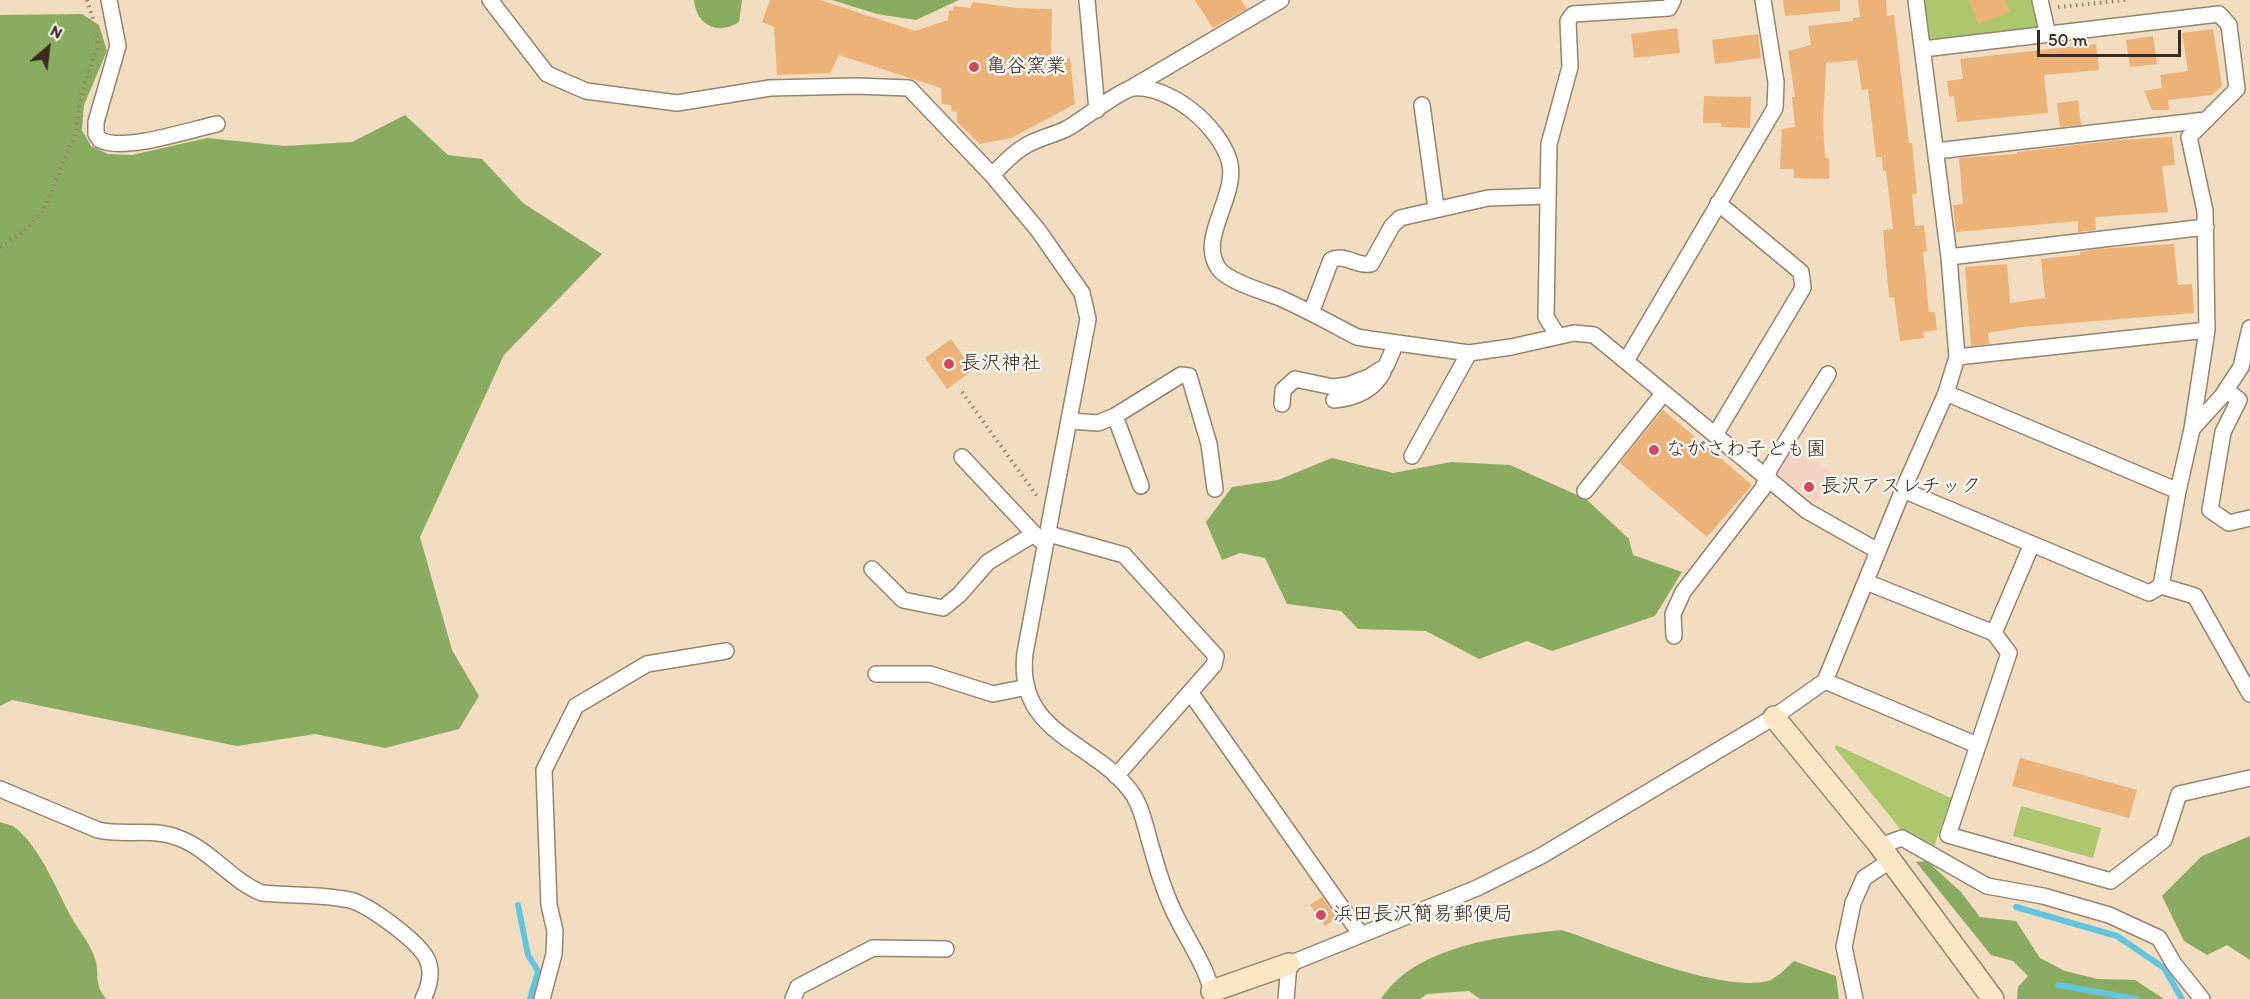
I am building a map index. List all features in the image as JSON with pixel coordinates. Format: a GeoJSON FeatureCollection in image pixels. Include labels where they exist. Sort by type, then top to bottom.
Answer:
{"type":"FeatureCollection","features":[{"type":"Feature","properties":{"kind":"street"},"geometry":{"type":"LineString","coordinates":[[109,0],[118,46],[96,122],[96,134],[100,140],[113,144],[131,143],[217,124]]}},
{"type":"Feature","properties":{"kind":"street"},"geometry":{"type":"LineString","coordinates":[[490,0],[547,74],[586,92],[677,102],[770,88],[856,86],[909,88],[992,176],[1038,230],[1082,292],[1088,319],[1053,518],[1043,538],[1023,670],[1027,687],[1047,723],[1116,776],[1135,798],[1163,888],[1213,995],[1477,888],[1541,856],[1774,717],[1825,681],[1903,490],[1946,393],[1958,357],[1949,257],[1916,0]]}},
{"type":"Feature","properties":{"kind":"street"},"geometry":{"type":"LineString","coordinates":[[1087,0],[1097,110]]}},
{"type":"Feature","properties":{"kind":"street"},"geometry":{"type":"LineString","coordinates":[[992,176],[1021,148],[1066,129],[1130,88],[1281,0]]}},
{"type":"Feature","properties":{"kind":"street"},"geometry":{"type":"LineString","coordinates":[[1558,336],[1546,317],[1547,196],[1549,144],[1570,67],[1568,21],[1573,14],[1669,8],[1673,0]]}},
{"type":"Feature","properties":{"kind":"street"},"geometry":{"type":"LineString","coordinates":[[1626,361],[1775,108],[1776,82],[1763,0]]}},
{"type":"Feature","properties":{"kind":"street"},"geometry":{"type":"LineString","coordinates":[[2041,4],[2047,31],[2045,34]]}},
{"type":"Feature","properties":{"kind":"street"},"geometry":{"type":"LineString","coordinates":[[1923,49],[2218,14],[2229,25],[2237,89]]}},
{"type":"Feature","properties":{"kind":"street"},"geometry":{"type":"LineString","coordinates":[[2161,586],[2192,429],[2207,330],[2205,211],[2189,137],[2237,89],[2250,80]]}},
{"type":"Feature","properties":{"kind":"street"},"geometry":{"type":"LineString","coordinates":[[1130,88],[1150,88],[1169,94],[1197,114],[1219,141],[1230,161],[1230,191],[1213,235],[1214,255],[1219,270],[1235,280],[1311,313],[1357,337],[1396,343],[1469,353],[1558,336],[1581,333],[1594,335],[1807,512],[1878,551]]}},
{"type":"Feature","properties":{"kind":"street"},"geometry":{"type":"LineString","coordinates":[[1422,105],[1436,208]]}},
{"type":"Feature","properties":{"kind":"street"},"geometry":{"type":"LineString","coordinates":[[1936,151],[2206,120]]}},
{"type":"Feature","properties":{"kind":"street"},"geometry":{"type":"LineString","coordinates":[[1311,313],[1332,260],[1343,257],[1365,265],[1371,264],[1396,221],[1436,208],[1488,198],[1547,196]]}},
{"type":"Feature","properties":{"kind":"street"},"geometry":{"type":"LineString","coordinates":[[1715,435],[1803,288],[1801,272],[1718,203]]}},
{"type":"Feature","properties":{"kind":"street"},"geometry":{"type":"LineString","coordinates":[[1949,257],[2206,227]]}},
{"type":"Feature","properties":{"kind":"street"},"geometry":{"type":"LineString","coordinates":[[2192,429],[2226,390],[2241,367],[2250,328]]}},
{"type":"Feature","properties":{"kind":"street"},"geometry":{"type":"LineString","coordinates":[[1958,357],[2207,330]]}},
{"type":"Feature","properties":{"kind":"street"},"geometry":{"type":"LineString","coordinates":[[1334,400],[1353,397],[1370,389],[1378,381],[1396,343]]}},
{"type":"Feature","properties":{"kind":"street"},"geometry":{"type":"LineString","coordinates":[[1412,456],[1469,353]]}},
{"type":"Feature","properties":{"kind":"street"},"geometry":{"type":"LineString","coordinates":[[1281,404],[1282,390],[1295,379],[1340,387],[1369,377],[1386,366]]}},
{"type":"Feature","properties":{"kind":"street"},"geometry":{"type":"LineString","coordinates":[[1674,636],[1673,614],[1683,592],[1762,488],[1766,477],[1828,374]]}},
{"type":"Feature","properties":{"kind":"street"},"geometry":{"type":"LineString","coordinates":[[1071,421],[1098,423],[1115,416],[1181,375],[1189,376],[1209,444],[1215,489]]}},
{"type":"Feature","properties":{"kind":"street"},"geometry":{"type":"LineString","coordinates":[[2226,390],[2239,400],[2223,432],[2210,510],[2229,523],[2250,518]]}},
{"type":"Feature","properties":{"kind":"street"},"geometry":{"type":"LineString","coordinates":[[1946,393],[2178,491]]}},
{"type":"Feature","properties":{"kind":"street"},"geometry":{"type":"LineString","coordinates":[[1585,491],[1663,394]]}},
{"type":"Feature","properties":{"kind":"street"},"geometry":{"type":"LineString","coordinates":[[1115,416],[1141,486]]}},
{"type":"Feature","properties":{"kind":"street"},"geometry":{"type":"LineString","coordinates":[[962,457],[1043,538],[1124,555],[1215,652],[1214,665],[1116,776]]}},
{"type":"Feature","properties":{"kind":"street"},"geometry":{"type":"LineString","coordinates":[[1903,490],[2149,593],[2161,586],[2195,596],[2250,694]]}},
{"type":"Feature","properties":{"kind":"street"},"geometry":{"type":"LineString","coordinates":[[872,569],[903,600],[943,608],[959,595],[988,562],[1043,538]]}},
{"type":"Feature","properties":{"kind":"street"},"geometry":{"type":"LineString","coordinates":[[1994,633],[2032,544]]}},
{"type":"Feature","properties":{"kind":"street"},"geometry":{"type":"LineString","coordinates":[[1866,582],[1994,633],[2009,653],[1948,835],[2110,881],[2164,840],[2179,794],[2250,778]]}},
{"type":"Feature","properties":{"kind":"street"},"geometry":{"type":"LineString","coordinates":[[542,999],[554,954],[555,931],[549,905],[544,770],[576,706],[647,664],[726,651]]}},
{"type":"Feature","properties":{"kind":"street"},"geometry":{"type":"LineString","coordinates":[[876,674],[930,674],[993,694],[1027,687]]}},
{"type":"Feature","properties":{"kind":"street"},"geometry":{"type":"LineString","coordinates":[[1825,681],[1977,746]]}},
{"type":"Feature","properties":{"kind":"street"},"geometry":{"type":"LineString","coordinates":[[1190,692],[1361,935]]}},
{"type":"Feature","properties":{"kind":"street"},"geometry":{"type":"LineString","coordinates":[[1774,717],[1885,853],[1993,999]]}},
{"type":"Feature","properties":{"kind":"street"},"geometry":{"type":"LineString","coordinates":[[0,789],[98,830],[111,833],[159,832],[178,837],[201,849],[250,888],[262,892],[350,900],[368,907],[416,945],[428,959],[429,986],[423,999]]}},
{"type":"Feature","properties":{"kind":"street"},"geometry":{"type":"LineString","coordinates":[[1855,999],[1844,947],[1853,903],[1864,878],[1885,853],[1902,838],[1988,886],[2043,896],[2109,915],[2159,938],[2174,964],[2202,999]]}},
{"type":"Feature","properties":{"kind":"street"},"geometry":{"type":"LineString","coordinates":[[793,999],[798,987],[873,948],[946,949]]}},
{"type":"Feature","properties":{"kind":"street"},"geometry":{"type":"LineString","coordinates":[[1286,999],[1289,964]]}},
{"type":"Feature","properties":{"kind":"path"},"geometry":{"type":"LineString","coordinates":[[0,246],[25,230],[43,212],[76,131],[82,91],[97,48],[98,38],[87,0]]}},
{"type":"Feature","properties":{"kind":"path"},"geometry":{"type":"LineString","coordinates":[[2041,4],[2126,0]]}},
{"type":"Feature","properties":{"kind":"path"},"geometry":{"type":"LineString","coordinates":[[962,392],[1053,518]]}},
{"type":"Feature","properties":{"kind":"shaded area","name":"長沢アスレチック"},"geometry":{"type":"Polygon","coordinates":[[[1789,447],[1832,472],[1816,503],[1773,471],[1789,447]]]}},
{"type":"Feature","properties":{"kind":"green space"},"geometry":{"type":"Polygon","coordinates":[[[694,0],[742,0],[739,22],[723,28],[709,26],[699,16],[694,0]]]}},
{"type":"Feature","properties":{"kind":"green space"},"geometry":{"type":"Polygon","coordinates":[[[832,0],[959,0],[916,20],[877,14],[832,0]]]}},
{"type":"Feature","properties":{"kind":"green space"},"geometry":{"type":"Polygon","coordinates":[[[1922,0],[2037,0],[2044,31],[1928,41],[1922,0]]]}},
{"type":"Feature","properties":{"kind":"green space"},"geometry":{"type":"Polygon","coordinates":[[[82,14],[99,25],[107,51],[84,105],[82,130],[91,146],[108,154],[132,155],[207,138],[285,146],[352,142],[405,115],[448,155],[482,159],[523,203],[602,254],[504,355],[420,537],[452,650],[479,696],[459,729],[385,748],[315,734],[237,746],[12,700],[0,706],[0,15],[82,14]]]}},
{"type":"Feature","properties":{"kind":"green space"},"geometry":{"type":"Polygon","coordinates":[[[1332,458],[1393,473],[1451,462],[1510,465],[1586,499],[1629,539],[1633,555],[1682,572],[1655,616],[1552,651],[1527,641],[1479,659],[1426,631],[1358,629],[1341,611],[1287,604],[1265,558],[1240,553],[1222,560],[1206,522],[1232,487],[1278,480],[1332,458]]]}},
{"type":"Feature","properties":{"kind":"green space"},"geometry":{"type":"Polygon","coordinates":[[[1836,745],[1951,798],[1934,847],[1901,830],[1835,748],[1836,745]]]}},
{"type":"Feature","properties":{"kind":"green space"},"geometry":{"type":"Polygon","coordinates":[[[2021,806],[2101,828],[2093,858],[2013,836],[2021,806]]]}},
{"type":"Feature","properties":{"kind":"green space"},"geometry":{"type":"Polygon","coordinates":[[[0,822],[17,829],[42,860],[92,951],[96,962],[99,987],[106,999],[0,999],[0,822]]]}},
{"type":"Feature","properties":{"kind":"green space"},"geometry":{"type":"Polygon","coordinates":[[[2250,836],[2250,960],[2227,945],[2207,955],[2184,941],[2162,896],[2202,856],[2250,836]]]}},
{"type":"Feature","properties":{"kind":"green space"},"geometry":{"type":"Polygon","coordinates":[[[1927,861],[1961,892],[1980,917],[2016,921],[2040,958],[2065,971],[2098,979],[2135,980],[2164,999],[2017,999],[2018,987],[2028,976],[2013,961],[1991,955],[1916,862],[1927,861]]]}},
{"type":"Feature","properties":{"kind":"green space"},"geometry":{"type":"Polygon","coordinates":[[[1562,930],[1665,966],[1723,980],[1748,983],[1768,981],[1794,961],[1836,976],[1839,999],[1480,999],[1469,991],[1427,994],[1420,999],[1381,999],[1396,981],[1416,966],[1438,955],[1488,940],[1562,930]]]}},
{"type":"Feature","properties":{"kind":"building","name":"亀谷窯業"},"geometry":{"type":"Polygon","coordinates":[[[770,0],[820,0],[915,31],[948,20],[949,10],[953,11],[954,6],[970,8],[973,2],[1016,8],[1052,9],[1051,59],[1070,58],[1075,104],[1011,138],[980,144],[957,122],[957,112],[951,111],[952,105],[942,104],[941,88],[839,55],[830,73],[777,75],[774,27],[762,22],[770,0]]]}},
{"type":"Feature","properties":{"kind":"building"},"geometry":{"type":"Polygon","coordinates":[[[1195,0],[1241,0],[1247,9],[1213,28],[1195,0]]]}},
{"type":"Feature","properties":{"kind":"building"},"geometry":{"type":"Polygon","coordinates":[[[1783,0],[1840,0],[1840,11],[1785,16],[1783,0]]]}},
{"type":"Feature","properties":{"kind":"building"},"geometry":{"type":"Polygon","coordinates":[[[1858,0],[1886,0],[1887,16],[1894,15],[1909,143],[1912,143],[1914,163],[1917,194],[1912,194],[1915,226],[1924,225],[1927,251],[1923,252],[1929,312],[1935,312],[1937,330],[1923,332],[1924,338],[1900,341],[1894,297],[1889,298],[1883,230],[1893,229],[1886,171],[1883,171],[1882,157],[1876,157],[1868,89],[1862,90],[1857,60],[1826,63],[1823,125],[1825,158],[1829,158],[1829,179],[1794,178],[1794,169],[1780,169],[1782,129],[1795,127],[1792,97],[1795,97],[1788,51],[1811,45],[1808,26],[1853,21],[1853,18],[1860,17],[1858,0]]]}},
{"type":"Feature","properties":{"kind":"building"},"geometry":{"type":"Polygon","coordinates":[[[1969,0],[2005,0],[2010,12],[1978,24],[1969,0]]]}},
{"type":"Feature","properties":{"kind":"building"},"geometry":{"type":"Polygon","coordinates":[[[1677,28],[1680,53],[1634,58],[1631,34],[1677,28]]]}},
{"type":"Feature","properties":{"kind":"building"},"geometry":{"type":"Polygon","coordinates":[[[2213,29],[2222,86],[2212,95],[2168,100],[2169,110],[2152,110],[2144,91],[2162,88],[2160,75],[2188,71],[2182,33],[2213,29]]]}},
{"type":"Feature","properties":{"kind":"building"},"geometry":{"type":"Polygon","coordinates":[[[1758,34],[1761,58],[1715,64],[1712,40],[1758,34]]]}},
{"type":"Feature","properties":{"kind":"building"},"geometry":{"type":"Polygon","coordinates":[[[2153,36],[2157,64],[2130,67],[2126,40],[2153,36]]]}},
{"type":"Feature","properties":{"kind":"building"},"geometry":{"type":"Polygon","coordinates":[[[2096,44],[2099,70],[2044,75],[2048,113],[1957,122],[1954,96],[1949,97],[1947,81],[1963,79],[1960,59],[2096,44]]]}},
{"type":"Feature","properties":{"kind":"building"},"geometry":{"type":"Polygon","coordinates":[[[1704,96],[1751,97],[1750,128],[1721,127],[1721,123],[1703,123],[1704,96]]]}},
{"type":"Feature","properties":{"kind":"building"},"geometry":{"type":"Polygon","coordinates":[[[2078,100],[2081,125],[2060,127],[2057,103],[2078,100]]]}},
{"type":"Feature","properties":{"kind":"building"},"geometry":{"type":"Polygon","coordinates":[[[2172,137],[2175,165],[2162,166],[2168,212],[2095,217],[2096,230],[2078,232],[2078,221],[1956,232],[1953,205],[1963,204],[1959,158],[2017,154],[2017,152],[2118,140],[2172,137]]]}},
{"type":"Feature","properties":{"kind":"building"},"geometry":{"type":"Polygon","coordinates":[[[2174,244],[2178,285],[2192,284],[2194,313],[2022,327],[1988,333],[1989,344],[1971,346],[1965,267],[2007,264],[2010,303],[2045,298],[2041,259],[2080,255],[2080,252],[2097,249],[2174,244]]]}},
{"type":"Feature","properties":{"kind":"building","name":"長沢神社"},"geometry":{"type":"Polygon","coordinates":[[[951,339],[973,370],[947,389],[925,358],[951,339]]]}},
{"type":"Feature","properties":{"kind":"building"},"geometry":{"type":"Polygon","coordinates":[[[1663,410],[1752,485],[1707,537],[1620,463],[1663,410]]]}},
{"type":"Feature","properties":{"kind":"building"},"geometry":{"type":"Polygon","coordinates":[[[2020,758],[2137,790],[2129,818],[2012,786],[2020,758]]]}},
{"type":"Feature","properties":{"kind":"building"},"geometry":{"type":"Polygon","coordinates":[[[1322,897],[1337,918],[1325,926],[1310,905],[1322,897]]]}},
{"type":"Feature","properties":{"kind":"waterway"},"geometry":{"type":"LineString","coordinates":[[518,905],[528,955],[538,971],[530,999]]}},
{"type":"Feature","properties":{"kind":"waterway"},"geometry":{"type":"LineString","coordinates":[[2016,907],[2117,936],[2164,968],[2182,999]]}},
{"type":"Feature","properties":{"kind":"waterway"},"geometry":{"type":"LineString","coordinates":[[2058,985],[2137,999]]}},
{"type":"Feature","properties":{"kind":"place","name":"亀谷窯業"},"geometry":{"type":"Point","coordinates":[974,67]}},
{"type":"Feature","properties":{"kind":"place","name":"長沢神社"},"geometry":{"type":"Point","coordinates":[949,364]}},
{"type":"Feature","properties":{"kind":"place","name":"ながさわ子ども園"},"geometry":{"type":"Point","coordinates":[1654,450]}},
{"type":"Feature","properties":{"kind":"place","name":"長沢アスレチック"},"geometry":{"type":"Point","coordinates":[1809,487]}},
{"type":"Feature","properties":{"kind":"place","name":"浜田長沢簡易郵便局"},"geometry":{"type":"Point","coordinates":[1321,915]}}]}
